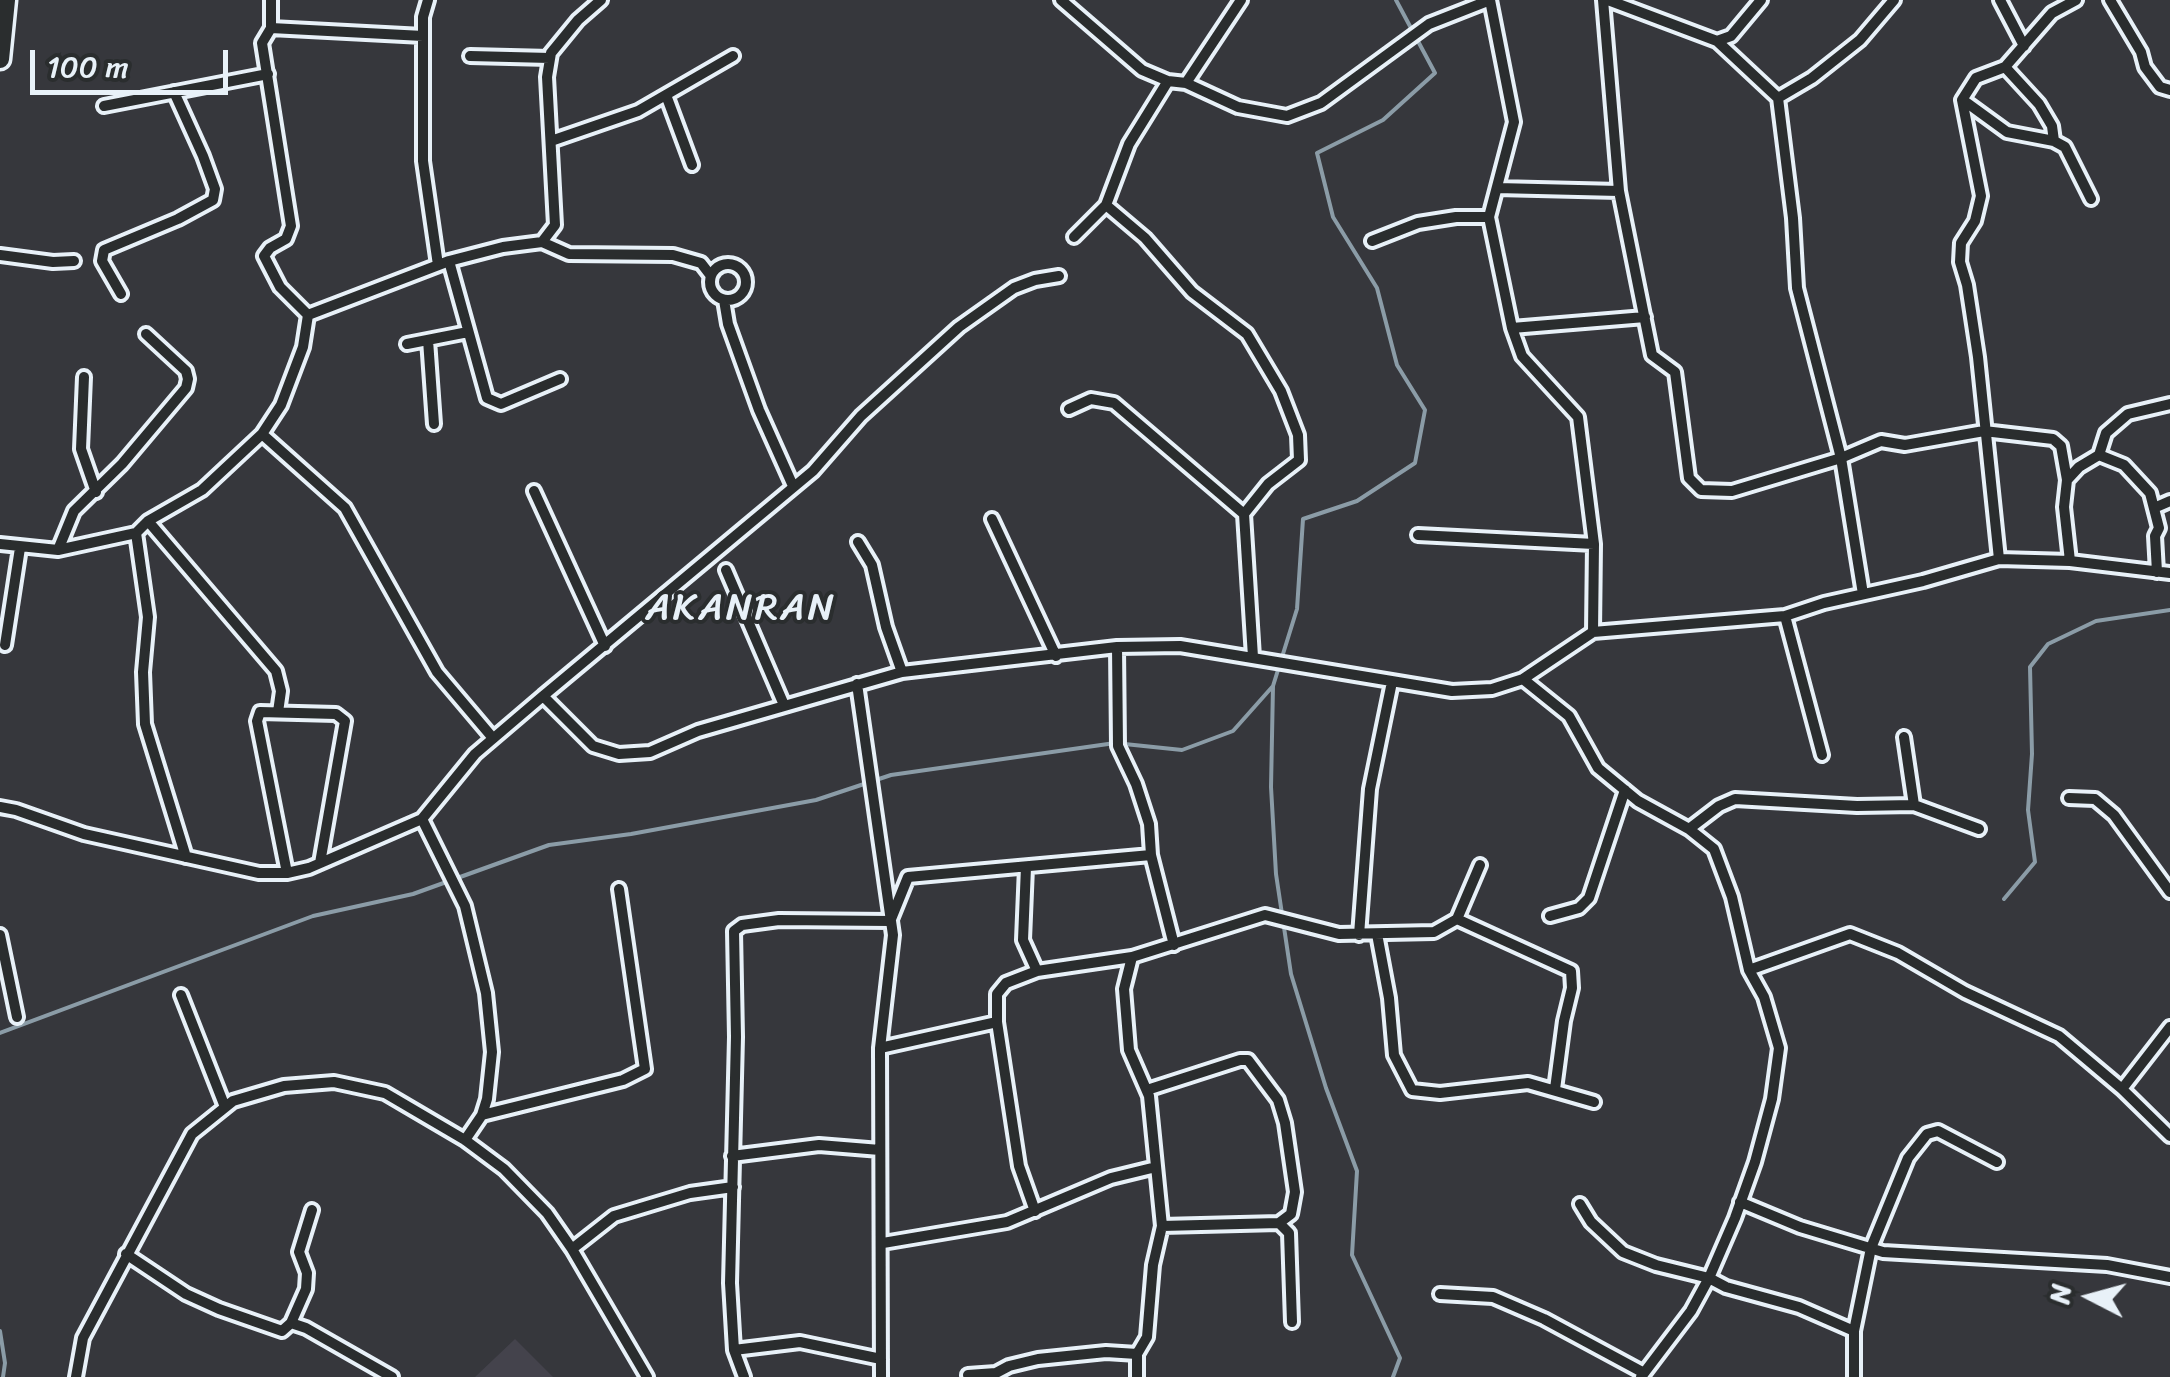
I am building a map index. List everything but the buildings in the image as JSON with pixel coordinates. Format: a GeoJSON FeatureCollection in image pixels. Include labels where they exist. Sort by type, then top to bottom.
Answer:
{"type":"FeatureCollection","features":[{"type":"Feature","properties":{"kind":"highway"},"geometry":{"type":"LineString","coordinates":[[0,59],[6,0]]}},
{"type":"Feature","properties":{"kind":"street"},"geometry":{"type":"LineString","coordinates":[[270,0],[271,28],[262,43],[292,226],[286,239],[264,256],[280,287],[308,315]]}},
{"type":"Feature","properties":{"kind":"street"},"geometry":{"type":"LineString","coordinates":[[428,0],[423,17],[424,162],[444,263],[486,398],[502,404],[560,378]]}},
{"type":"Feature","properties":{"kind":"street"},"geometry":{"type":"LineString","coordinates":[[542,242],[554,224],[547,77],[550,58],[561,39],[601,0]]}},
{"type":"Feature","properties":{"kind":"street"},"geometry":{"type":"LineString","coordinates":[[1061,0],[1142,70],[1238,107],[1287,116],[1321,102],[1423,28],[1490,0],[1514,122],[1490,217],[1512,328],[1522,356],[1578,418],[1594,544],[1593,632]]}},
{"type":"Feature","properties":{"kind":"street"},"geometry":{"type":"LineString","coordinates":[[1186,84],[1241,0]]}},
{"type":"Feature","properties":{"kind":"street"},"geometry":{"type":"LineString","coordinates":[[1863,594],[1841,458],[1797,288],[1778,98],[1717,42],[1606,0],[1619,190],[1652,355],[1675,372],[1689,478],[1702,490],[1732,491],[1841,458],[1881,441],[1906,445],[1984,431],[2053,438],[2061,446],[2067,480],[2064,507],[2070,561]]}},
{"type":"Feature","properties":{"kind":"street"},"geometry":{"type":"LineString","coordinates":[[1717,42],[1731,36],[1761,0]]}},
{"type":"Feature","properties":{"kind":"street"},"geometry":{"type":"LineString","coordinates":[[1778,98],[1812,78],[1860,40],[1894,0]]}},
{"type":"Feature","properties":{"kind":"street"},"geometry":{"type":"LineString","coordinates":[[2000,0],[2024,46]]}},
{"type":"Feature","properties":{"kind":"street"},"geometry":{"type":"LineString","coordinates":[[1999,559],[1975,339],[1960,262],[1961,243],[1974,222],[1982,196],[1962,100],[1976,78],[2005,66],[2052,13],[2076,0]]}},
{"type":"Feature","properties":{"kind":"street"},"geometry":{"type":"LineString","coordinates":[[2110,0],[2141,52],[2145,68],[2160,87],[2170,90]]}},
{"type":"Feature","properties":{"kind":"street"},"geometry":{"type":"LineString","coordinates":[[271,28],[423,36]]}},
{"type":"Feature","properties":{"kind":"street"},"geometry":{"type":"LineString","coordinates":[[470,56],[550,58]]}},
{"type":"Feature","properties":{"kind":"street"},"geometry":{"type":"LineString","coordinates":[[551,141],[638,112],[733,56]]}},
{"type":"Feature","properties":{"kind":"street"},"geometry":{"type":"LineString","coordinates":[[2005,66],[2040,104],[2052,126],[2054,141]]}},
{"type":"Feature","properties":{"kind":"street"},"geometry":{"type":"LineString","coordinates":[[104,106],[268,74]]}},
{"type":"Feature","properties":{"kind":"street"},"geometry":{"type":"LineString","coordinates":[[1074,236],[1106,205],[1130,144],[1168,81]]}},
{"type":"Feature","properties":{"kind":"street"},"geometry":{"type":"LineString","coordinates":[[121,294],[102,262],[104,250],[178,220],[212,200],[214,188],[209,172],[174,92]]}},
{"type":"Feature","properties":{"kind":"street"},"geometry":{"type":"LineString","coordinates":[[666,96],[692,166]]}},
{"type":"Feature","properties":{"kind":"street"},"geometry":{"type":"LineString","coordinates":[[1962,100],[2007,132],[2054,141],[2065,148],[2091,200]]}},
{"type":"Feature","properties":{"kind":"street"},"geometry":{"type":"LineString","coordinates":[[1498,188],[1619,190]]}},
{"type":"Feature","properties":{"kind":"street"},"geometry":{"type":"LineString","coordinates":[[1106,205],[1145,238],[1192,292],[1247,334],[1281,392],[1298,435],[1299,460],[1268,484],[1244,514],[1253,658]]}},
{"type":"Feature","properties":{"kind":"street"},"geometry":{"type":"LineString","coordinates":[[1372,241],[1418,224],[1456,217],[1490,217]]}},
{"type":"Feature","properties":{"kind":"street"},"geometry":{"type":"LineString","coordinates":[[308,315],[444,263],[503,247],[542,242],[568,254],[673,255],[701,263],[712,276]]}},
{"type":"Feature","properties":{"kind":"street"},"geometry":{"type":"LineString","coordinates":[[0,254],[74,261]]}},
{"type":"Feature","properties":{"kind":"street"},"geometry":{"type":"LineString","coordinates":[[727,264],[737,266],[746,284],[742,294],[724,300],[715,295],[712,276],[727,264]]}},
{"type":"Feature","properties":{"kind":"street"},"geometry":{"type":"LineString","coordinates":[[0,807],[84,834],[258,872],[287,874],[422,819],[492,738],[813,470],[861,416],[959,327],[1014,288],[1060,276]]}},
{"type":"Feature","properties":{"kind":"street"},"geometry":{"type":"LineString","coordinates":[[724,300],[728,324],[774,451],[793,486]]}},
{"type":"Feature","properties":{"kind":"street"},"geometry":{"type":"LineString","coordinates":[[0,544],[58,550],[136,532],[202,490],[262,434],[280,405],[298,362],[308,315]]}},
{"type":"Feature","properties":{"kind":"street"},"geometry":{"type":"LineString","coordinates":[[1512,328],[1644,317]]}},
{"type":"Feature","properties":{"kind":"street"},"geometry":{"type":"LineString","coordinates":[[407,344],[468,332]]}},
{"type":"Feature","properties":{"kind":"street"},"geometry":{"type":"LineString","coordinates":[[58,550],[74,511],[122,464],[186,388],[186,371],[146,334]]}},
{"type":"Feature","properties":{"kind":"street"},"geometry":{"type":"LineString","coordinates":[[428,340],[434,424]]}},
{"type":"Feature","properties":{"kind":"street"},"geometry":{"type":"LineString","coordinates":[[84,376],[81,450],[96,492]]}},
{"type":"Feature","properties":{"kind":"street"},"geometry":{"type":"LineString","coordinates":[[1069,409],[1092,399],[1114,403],[1244,514]]}},
{"type":"Feature","properties":{"kind":"street"},"geometry":{"type":"LineString","coordinates":[[2067,480],[2079,467],[2100,455],[2106,434],[2128,414],[2170,404]]}},
{"type":"Feature","properties":{"kind":"street"},"geometry":{"type":"LineString","coordinates":[[262,434],[345,508],[437,672],[492,738]]}},
{"type":"Feature","properties":{"kind":"street"},"geometry":{"type":"LineString","coordinates":[[2100,455],[2124,465],[2150,493],[2159,528],[2155,536],[2157,572]]}},
{"type":"Feature","properties":{"kind":"street"},"geometry":{"type":"LineString","coordinates":[[534,492],[604,646]]}},
{"type":"Feature","properties":{"kind":"street"},"geometry":{"type":"LineString","coordinates":[[2154,508],[2170,501]]}},
{"type":"Feature","properties":{"kind":"street"},"geometry":{"type":"LineString","coordinates":[[992,519],[1056,656]]}},
{"type":"Feature","properties":{"kind":"street"},"geometry":{"type":"LineString","coordinates":[[148,521],[276,670],[282,691],[278,712]]}},
{"type":"Feature","properties":{"kind":"street"},"geometry":{"type":"LineString","coordinates":[[136,532],[148,617],[143,672],[146,724],[186,857]]}},
{"type":"Feature","properties":{"kind":"street"},"geometry":{"type":"LineString","coordinates":[[1418,535],[1594,544]]}},
{"type":"Feature","properties":{"kind":"street"},"geometry":{"type":"LineString","coordinates":[[858,542],[872,565],[886,627],[902,672]]}},
{"type":"Feature","properties":{"kind":"street"},"geometry":{"type":"LineString","coordinates":[[5,645],[20,548]]}},
{"type":"Feature","properties":{"kind":"street"},"geometry":{"type":"LineString","coordinates":[[543,696],[593,746],[619,754],[650,752],[698,730],[902,672],[1117,647],[1180,646],[1452,692],[1492,689],[1523,679],[1593,632],[1785,616],[1999,559],[2070,561],[2170,573]]}},
{"type":"Feature","properties":{"kind":"street"},"geometry":{"type":"LineString","coordinates":[[726,570],[784,705]]}},
{"type":"Feature","properties":{"kind":"street"},"geometry":{"type":"LineString","coordinates":[[1785,616],[1822,755]]}},
{"type":"Feature","properties":{"kind":"street"},"geometry":{"type":"LineString","coordinates":[[1117,647],[1118,746],[1149,824],[1151,854],[1174,945]]}},
{"type":"Feature","properties":{"kind":"street"},"geometry":{"type":"LineString","coordinates":[[1440,1294],[1493,1298],[1544,1318],[1642,1375],[1680,1326],[1709,1278],[1740,1202],[1772,1098],[1778,1048],[1764,997],[1749,970],[1732,897],[1714,848],[1689,829],[1638,801],[1598,768],[1568,716],[1523,679]]}},
{"type":"Feature","properties":{"kind":"street"},"geometry":{"type":"LineString","coordinates":[[1358,935],[1370,790],[1392,682]]}},
{"type":"Feature","properties":{"kind":"street"},"geometry":{"type":"LineString","coordinates":[[857,684],[893,935],[880,1048],[881,1377]]}},
{"type":"Feature","properties":{"kind":"street"},"geometry":{"type":"LineString","coordinates":[[287,874],[257,721],[260,712],[336,714],[344,721],[320,863]]}},
{"type":"Feature","properties":{"kind":"street"},"geometry":{"type":"LineString","coordinates":[[1904,737],[1914,805]]}},
{"type":"Feature","properties":{"kind":"street"},"geometry":{"type":"LineString","coordinates":[[1550,916],[1578,908],[1589,898],[1625,790]]}},
{"type":"Feature","properties":{"kind":"street"},"geometry":{"type":"LineString","coordinates":[[2069,798],[2095,799],[2114,815],[2170,892]]}},
{"type":"Feature","properties":{"kind":"street"},"geometry":{"type":"LineString","coordinates":[[1689,829],[1735,799],[1914,805],[1979,829]]}},
{"type":"Feature","properties":{"kind":"street"},"geometry":{"type":"LineString","coordinates":[[422,819],[465,906],[486,992],[492,1052],[488,1099],[466,1140]]}},
{"type":"Feature","properties":{"kind":"street"},"geometry":{"type":"LineString","coordinates":[[890,920],[908,877],[1151,854]]}},
{"type":"Feature","properties":{"kind":"street"},"geometry":{"type":"LineString","coordinates":[[1035,1211],[1018,1166],[996,1022],[997,994],[1006,983],[1037,971],[1132,957],[1265,915],[1339,934],[1434,932],[1457,920],[1480,865]]}},
{"type":"Feature","properties":{"kind":"street"},"geometry":{"type":"LineString","coordinates":[[1026,868],[1023,940],[1037,971]]}},
{"type":"Feature","properties":{"kind":"street"},"geometry":{"type":"LineString","coordinates":[[482,1115],[638,1076],[645,1069],[619,889]]}},
{"type":"Feature","properties":{"kind":"street"},"geometry":{"type":"LineString","coordinates":[[744,1377],[734,1350],[730,1283],[734,931],[742,925],[778,920],[890,920]]}},
{"type":"Feature","properties":{"kind":"street"},"geometry":{"type":"LineString","coordinates":[[1457,920],[1571,971],[1572,988],[1555,1089]]}},
{"type":"Feature","properties":{"kind":"street"},"geometry":{"type":"LineString","coordinates":[[1376,934],[1389,998],[1394,1055],[1412,1090],[1440,1094],[1528,1083],[1594,1102]]}},
{"type":"Feature","properties":{"kind":"street"},"geometry":{"type":"LineString","coordinates":[[1749,970],[1850,934],[1898,953],[1964,992],[2059,1036],[2170,1136]]}},
{"type":"Feature","properties":{"kind":"street"},"geometry":{"type":"LineString","coordinates":[[0,935],[17,1017]]}},
{"type":"Feature","properties":{"kind":"street"},"geometry":{"type":"LineString","coordinates":[[1132,957],[1124,989],[1129,1050],[1147,1090],[1162,1226],[1153,1265],[1147,1336],[1136,1354],[1137,1377]]}},
{"type":"Feature","properties":{"kind":"street"},"geometry":{"type":"LineString","coordinates":[[181,996],[225,1107]]}},
{"type":"Feature","properties":{"kind":"street"},"geometry":{"type":"LineString","coordinates":[[880,1048],[996,1022]]}},
{"type":"Feature","properties":{"kind":"street"},"geometry":{"type":"LineString","coordinates":[[2122,1089],[2170,1027]]}},
{"type":"Feature","properties":{"kind":"street"},"geometry":{"type":"LineString","coordinates":[[1147,1090],[1248,1060],[1278,1100],[1286,1124],[1295,1192],[1291,1214],[1279,1224],[1162,1226]]}},
{"type":"Feature","properties":{"kind":"street"},"geometry":{"type":"LineString","coordinates":[[76,1377],[83,1338],[192,1134],[233,1102],[284,1086],[334,1082],[385,1092],[466,1140],[504,1170],[547,1212],[647,1377]]}},
{"type":"Feature","properties":{"kind":"street"},"geometry":{"type":"LineString","coordinates":[[1854,1377],[1854,1330],[1871,1248],[1908,1158],[1927,1134],[1938,1131],[1997,1162]]}},
{"type":"Feature","properties":{"kind":"street"},"geometry":{"type":"LineString","coordinates":[[732,1156],[819,1144],[880,1150]]}},
{"type":"Feature","properties":{"kind":"street"},"geometry":{"type":"LineString","coordinates":[[882,1243],[1007,1222],[1112,1178],[1156,1166]]}},
{"type":"Feature","properties":{"kind":"street"},"geometry":{"type":"LineString","coordinates":[[572,1249],[614,1216],[690,1192],[733,1187]]}},
{"type":"Feature","properties":{"kind":"street"},"geometry":{"type":"LineString","coordinates":[[1740,1202],[1800,1227],[1871,1248],[1943,1258],[2106,1265],[2170,1278]]}},
{"type":"Feature","properties":{"kind":"street"},"geometry":{"type":"LineString","coordinates":[[1580,1204],[1592,1222],[1623,1252],[1709,1278],[1726,1288],[1800,1308],[1854,1330]]}},
{"type":"Feature","properties":{"kind":"street"},"geometry":{"type":"LineString","coordinates":[[126,1254],[186,1294],[272,1330],[282,1330],[291,1324],[306,1288],[307,1272],[298,1252],[312,1210]]}},
{"type":"Feature","properties":{"kind":"street"},"geometry":{"type":"LineString","coordinates":[[1279,1224],[1289,1233],[1292,1322]]}},
{"type":"Feature","properties":{"kind":"street"},"geometry":{"type":"LineString","coordinates":[[291,1324],[306,1328],[392,1377]]}},
{"type":"Feature","properties":{"kind":"street"},"geometry":{"type":"LineString","coordinates":[[734,1350],[800,1342],[881,1359]]}},
{"type":"Feature","properties":{"kind":"street"},"geometry":{"type":"LineString","coordinates":[[968,1374],[996,1373],[1038,1359],[1106,1352],[1136,1354]]}},
{"type":"Feature","properties":{"kind":"shaded area"},"geometry":{"type":"Polygon","coordinates":[[[515,1339],[553,1377],[475,1377],[515,1339]]]}},
{"type":"Feature","properties":{"kind":"waterway"},"geometry":{"type":"LineString","coordinates":[[1393,1377],[1400,1358],[1352,1255],[1357,1171],[1326,1088],[1291,974],[1276,874],[1271,787],[1273,686],[1297,609],[1303,519],[1357,501],[1415,463],[1425,410],[1397,365],[1377,288],[1333,217],[1317,153],[1383,120],[1435,73],[1396,0]]}},
{"type":"Feature","properties":{"kind":"waterway"},"geometry":{"type":"LineString","coordinates":[[2004,899],[2035,862],[2028,810],[2032,754],[2030,667],[2048,644],[2096,621],[2170,610]]}},
{"type":"Feature","properties":{"kind":"waterway"},"geometry":{"type":"LineString","coordinates":[[0,1033],[313,916],[413,894],[549,845],[816,800],[891,775],[1115,743],[1182,750],[1233,731],[1273,686]]}},
{"type":"Feature","properties":{"kind":"waterway"},"geometry":{"type":"LineString","coordinates":[[0,1331],[3,1377]]}},
{"type":"Feature","properties":{"kind":"district","name":"AKANRAN"},"geometry":{"type":"Point","coordinates":[741,609]}}]}
